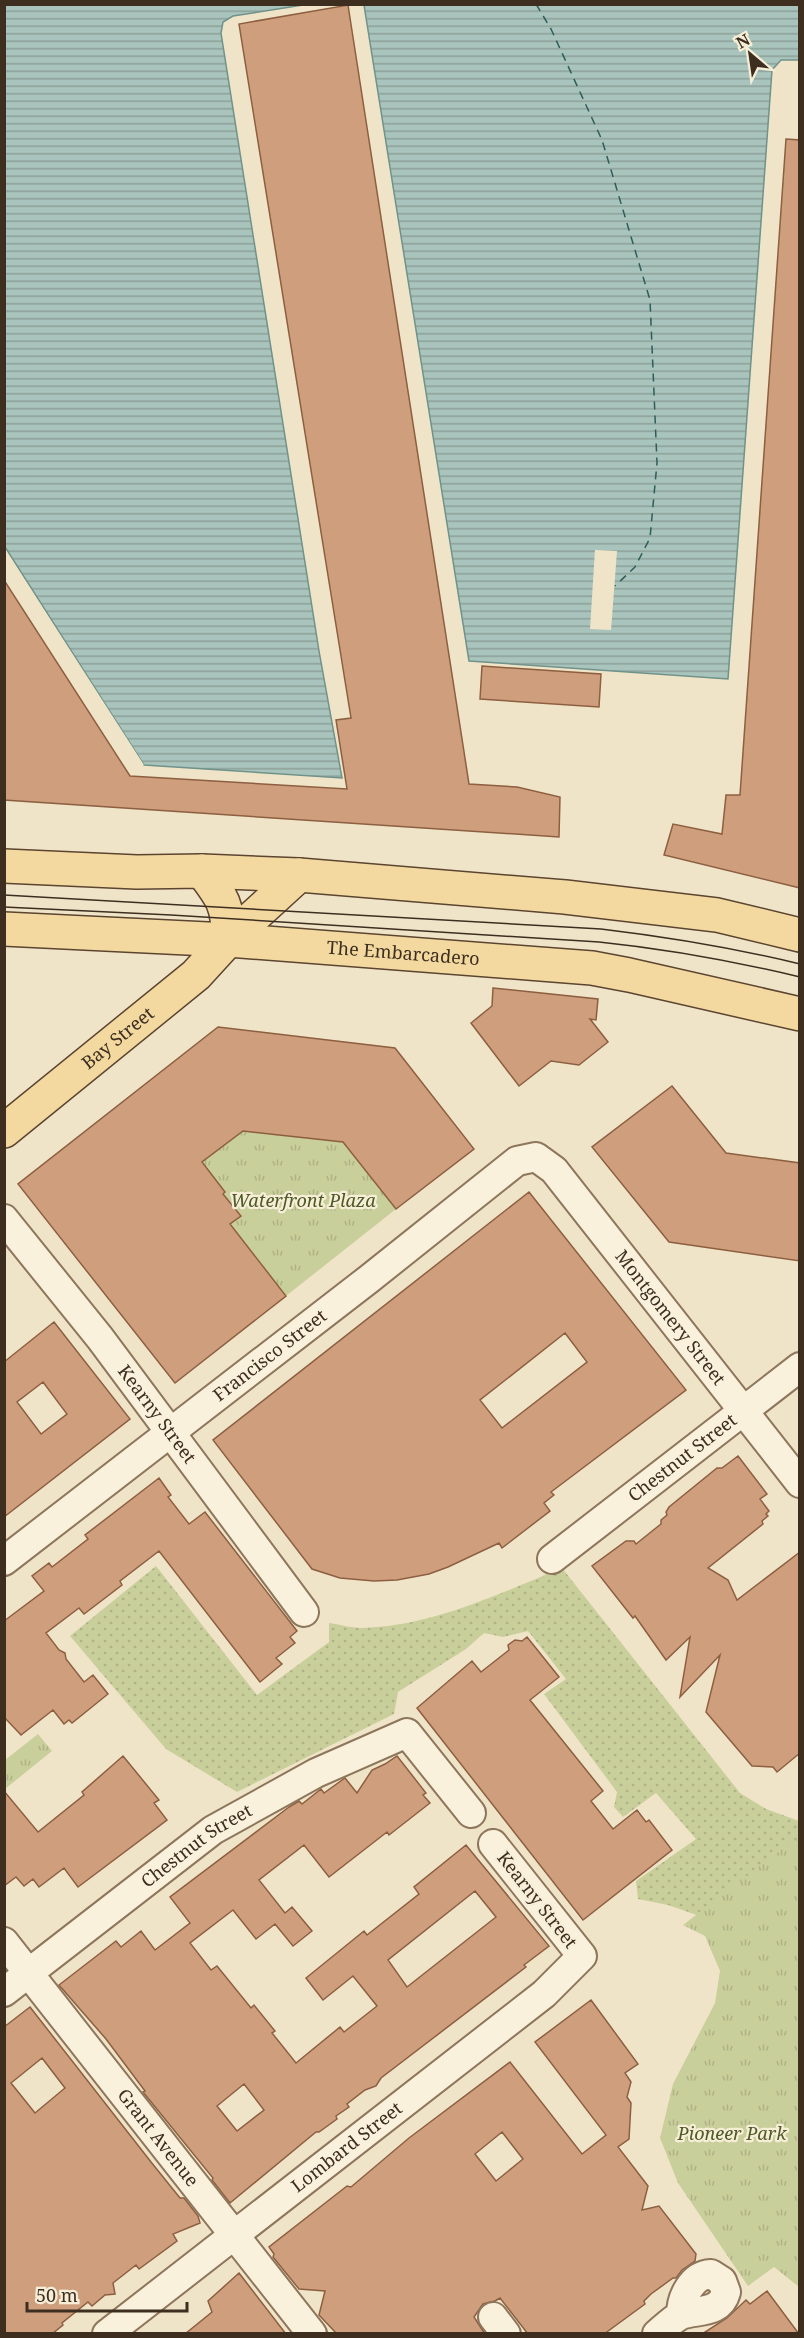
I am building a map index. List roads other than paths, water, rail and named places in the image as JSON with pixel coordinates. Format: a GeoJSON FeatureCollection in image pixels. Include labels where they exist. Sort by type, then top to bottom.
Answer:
{"type":"FeatureCollection","features":[{"type":"Feature","properties":{"kind":"main road"},"geometry":{"type":"LineString","coordinates":[[4,866],[137,872],[202,871],[299,875],[565,897],[717,915],[800,935]]}},
{"type":"Feature","properties":{"kind":"main road"},"geometry":{"type":"LineString","coordinates":[[202,871],[225,906],[229,919],[228,940]]}},
{"type":"Feature","properties":{"kind":"main road","name":"Bay Street"},"geometry":{"type":"LineString","coordinates":[[4,1131],[196,975],[228,940],[299,875]]}},
{"type":"Feature","properties":{"kind":"main road","name":"The Embarcadero"},"geometry":{"type":"LineString","coordinates":[[4,929],[228,940],[592,968],[800,1014]]}},
{"type":"Feature","properties":{"kind":"street","name":"Montgomery Street"},"geometry":{"type":"LineString","coordinates":[[536,1156],[554,1170],[800,1483]]}},
{"type":"Feature","properties":{"kind":"street","name":"Francisco Street"},"geometry":{"type":"LineString","coordinates":[[4,1561],[369,1279],[517,1161],[536,1156]]}},
{"type":"Feature","properties":{"kind":"street","name":"Kearny Street"},"geometry":{"type":"LineString","coordinates":[[4,1219],[171,1431],[304,1612]]}},
{"type":"Feature","properties":{"kind":"street","name":"Chestnut Street"},"geometry":{"type":"LineString","coordinates":[[558,1555],[800,1367]]}},
{"type":"Feature","properties":{"kind":"street","name":"Chestnut Street"},"geometry":{"type":"LineString","coordinates":[[4,1992],[213,1830],[316,1773],[407,1733],[471,1813]]}},
{"type":"Feature","properties":{"kind":"street","name":"Kearny Street"},"geometry":{"type":"LineString","coordinates":[[493,1844],[582,1956]]}},
{"type":"Feature","properties":{"kind":"street","name":"Grant Avenue"},"geometry":{"type":"LineString","coordinates":[[4,1942],[312,2334]]}},
{"type":"Feature","properties":{"kind":"street","name":"Lombard Street"},"geometry":{"type":"LineString","coordinates":[[107,2334],[544,1994],[582,1956]]}},
{"type":"Feature","properties":{"kind":"street"},"geometry":{"type":"LineString","coordinates":[[657,2334],[681,2315]]}},
{"type":"Feature","properties":{"kind":"water"},"geometry":{"type":"Polygon","coordinates":[[[5,4],[303,5],[233,16],[223,22],[221,33],[319,651],[342,778],[144,765],[5,547],[5,4]]]}},
{"type":"Feature","properties":{"kind":"water"},"geometry":{"type":"Polygon","coordinates":[[[364,5],[799,5],[799,60],[781,60],[772,70],[728,679],[469,661],[364,5]]]}},
{"type":"Feature","properties":{"kind":"tram line"},"geometry":{"type":"LineString","coordinates":[[4,895],[601,929],[701,944],[800,964]]}},
{"type":"Feature","properties":{"kind":"tram line"},"geometry":{"type":"LineString","coordinates":[[4,907],[171,915],[599,942],[700,956],[800,977]]}},
{"type":"Feature","properties":{"kind":"park label","name":"Waterfront Plaza"},"geometry":{"type":"Point","coordinates":[303,1201]}},
{"type":"Feature","properties":{"kind":"park label","name":"Pioneer Park"},"geometry":{"type":"Point","coordinates":[732,2134]}}]}
